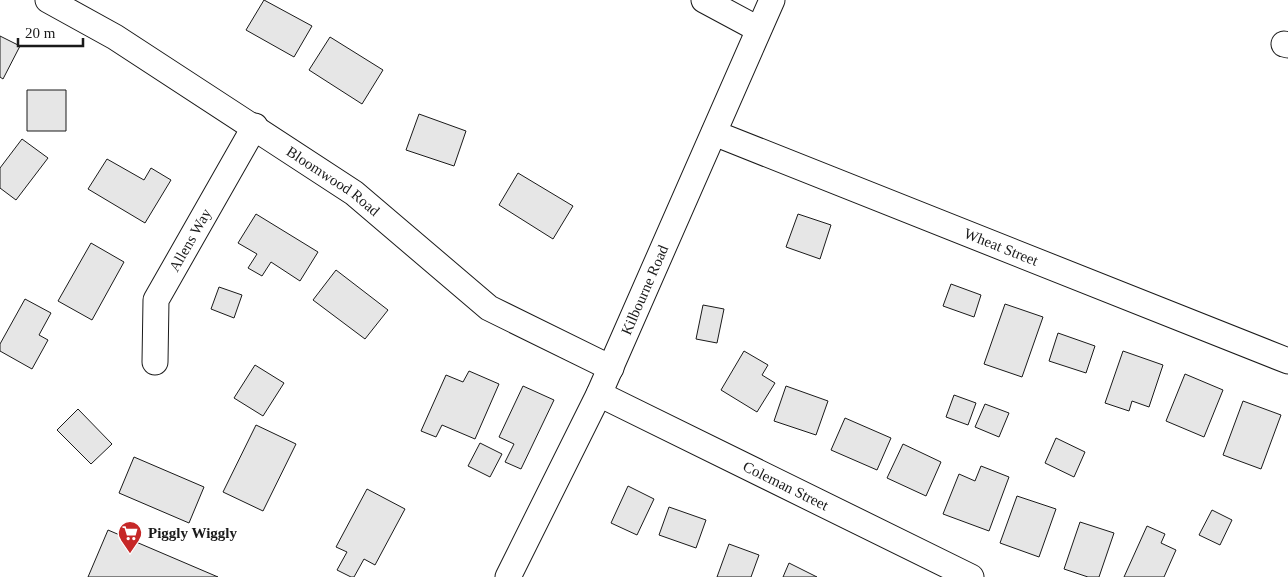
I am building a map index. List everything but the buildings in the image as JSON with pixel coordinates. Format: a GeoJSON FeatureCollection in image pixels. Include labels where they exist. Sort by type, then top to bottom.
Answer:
{"type":"FeatureCollection","features":[{"type":"Feature","properties":{"kind":"street","name":"Bloomwood Road"},"geometry":{"type":"LineString","coordinates":[[48,0],[115,37],[255,126],[354,193],[489,308],[611,368]]}},
{"type":"Feature","properties":{"kind":"street"},"geometry":{"type":"LineString","coordinates":[[704,0],[758,29]]}},
{"type":"Feature","properties":{"kind":"street","name":"Kilbourne Road"},"geometry":{"type":"LineString","coordinates":[[508,577],[611,368],[772,0]]}},
{"type":"Feature","properties":{"kind":"street","name":"Allens Way"},"geometry":{"type":"LineString","coordinates":[[155,362],[156,300],[255,126]]}},
{"type":"Feature","properties":{"kind":"street","name":"Wheat Street"},"geometry":{"type":"LineString","coordinates":[[714,133],[1288,361]]}},
{"type":"Feature","properties":{"kind":"street","name":"Coleman Street"},"geometry":{"type":"LineString","coordinates":[[599,394],[971,577]]}},
{"type":"Feature","properties":{"kind":"place","name":"Piggly Wiggly"},"geometry":{"type":"Point","coordinates":[130,554]}}]}
